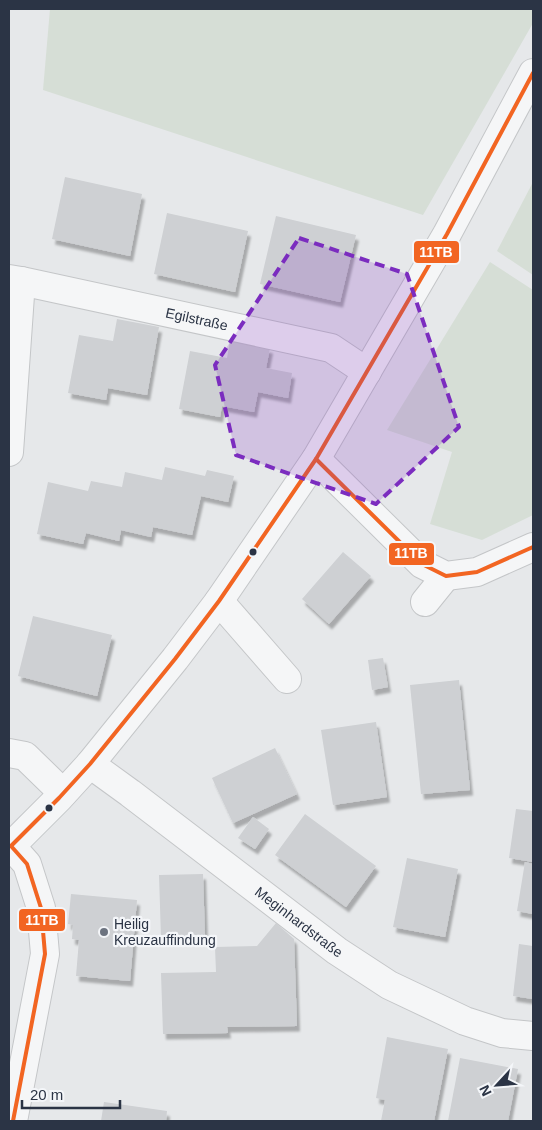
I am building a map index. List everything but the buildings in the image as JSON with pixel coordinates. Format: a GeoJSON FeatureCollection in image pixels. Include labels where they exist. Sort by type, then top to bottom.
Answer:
{"type":"FeatureCollection","features":[{"type":"Feature","properties":{"kind":"street"},"geometry":{"type":"LineString","coordinates":[[12,1121],[45,954],[41,908],[27,864],[10,847],[90,764],[175,659],[220,600],[316,459],[447,234],[533,73]]}},
{"type":"Feature","properties":{"kind":"street","name":"Egilstraße"},"geometry":{"type":"LineString","coordinates":[[9,452],[15,280],[331,348],[367,372]]}},
{"type":"Feature","properties":{"kind":"street"},"geometry":{"type":"LineString","coordinates":[[316,459],[422,564],[446,576],[477,572],[533,547]]}},
{"type":"Feature","properties":{"kind":"street"},"geometry":{"type":"LineString","coordinates":[[425,602],[446,576]]}},
{"type":"Feature","properties":{"kind":"street"},"geometry":{"type":"LineString","coordinates":[[220,600],[287,679]]}},
{"type":"Feature","properties":{"kind":"street"},"geometry":{"type":"LineString","coordinates":[[9,753],[25,756],[63,793]]}},
{"type":"Feature","properties":{"kind":"street","name":"Meginhardstraße"},"geometry":{"type":"LineString","coordinates":[[90,764],[337,951],[389,985],[465,1021],[502,1033],[533,1036]]}},
{"type":"Feature","properties":{"kind":"highlighted area"},"geometry":{"type":"Polygon","coordinates":[[[299,238],[407,274],[459,427],[376,504],[236,455],[215,365],[299,238]]]}},
{"type":"Feature","properties":{"kind":"shaded area"},"geometry":{"type":"Polygon","coordinates":[[[50,9],[533,9],[533,23],[423,215],[43,90],[50,9]]]}},
{"type":"Feature","properties":{"kind":"shaded area"},"geometry":{"type":"Polygon","coordinates":[[[533,182],[533,275],[497,251],[533,182]]]}},
{"type":"Feature","properties":{"kind":"shaded area"},"geometry":{"type":"Polygon","coordinates":[[[490,262],[533,290],[533,515],[482,540],[430,524],[452,452],[387,430],[490,262]]]}},
{"type":"Feature","properties":{"kind":"transit line","name":"11TB"},"geometry":{"type":"LineString","coordinates":[[13,1121],[45,954],[41,908],[27,864],[11,846],[90,764],[175,659],[219,601],[316,459],[447,234],[533,73]]}},
{"type":"Feature","properties":{"kind":"transit line","name":"11TB"},"geometry":{"type":"LineString","coordinates":[[316,459],[422,564],[446,576],[477,572],[533,547]]}},
{"type":"Feature","properties":{"kind":"place","name":"Heilig Kreuzauffindung"},"geometry":{"type":"Point","coordinates":[104,932]}}]}
